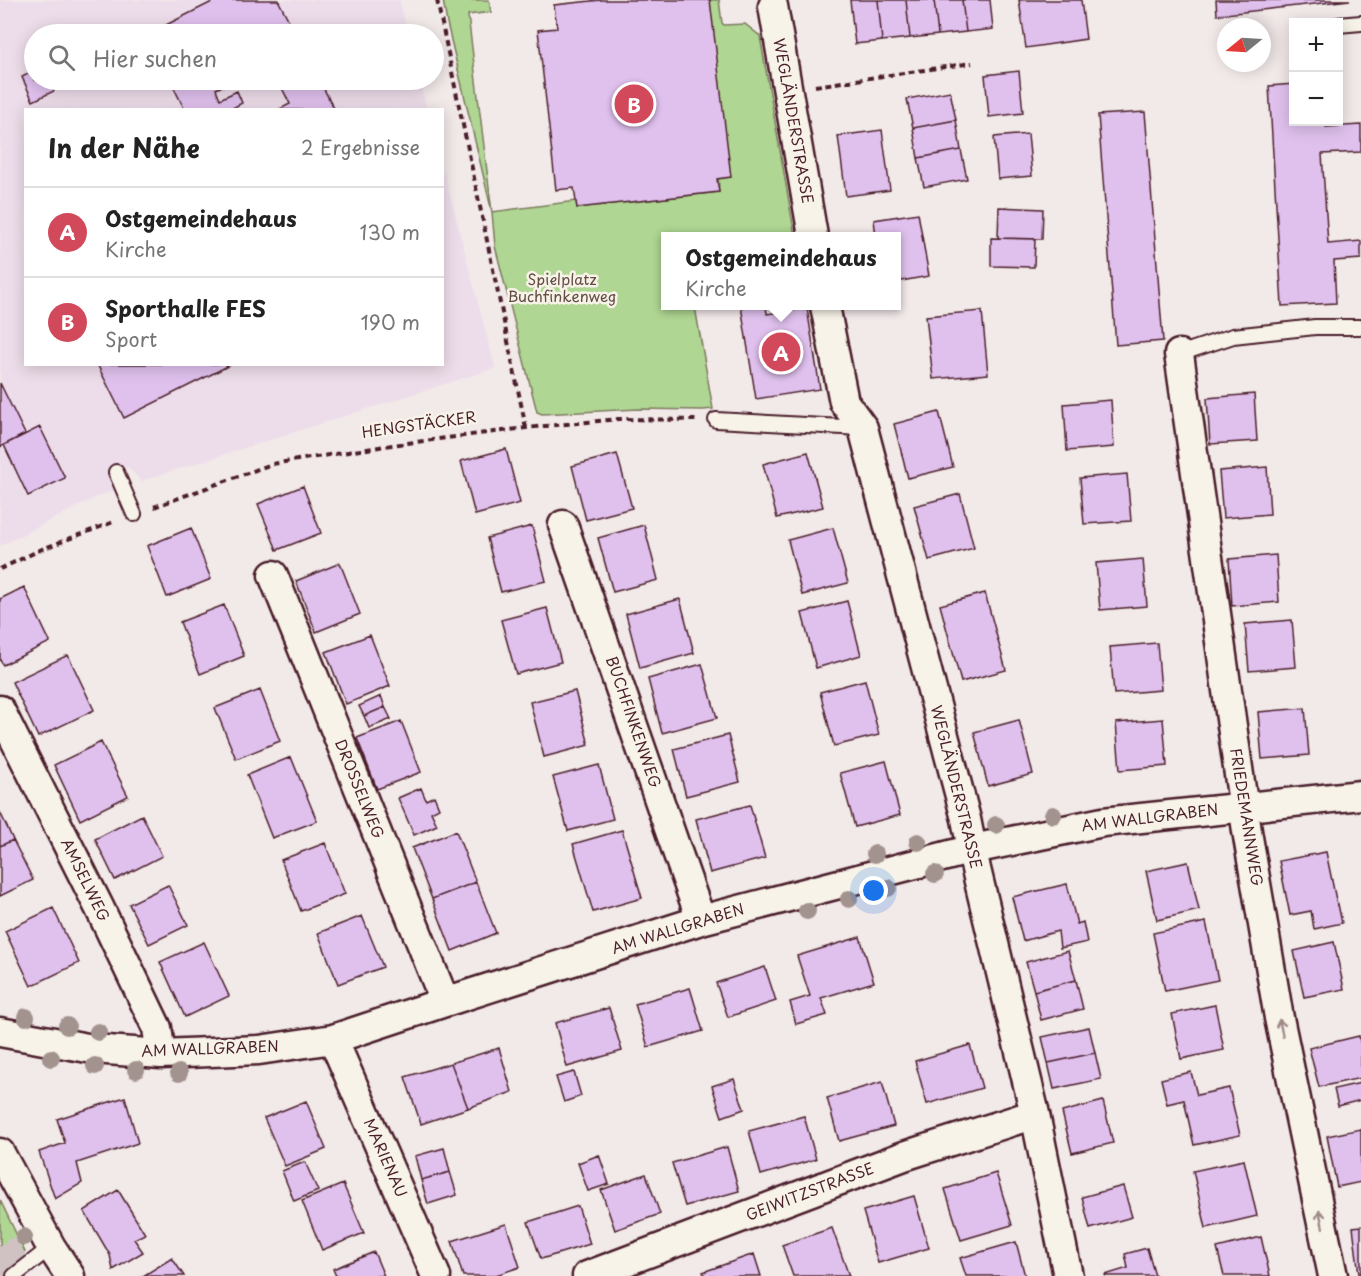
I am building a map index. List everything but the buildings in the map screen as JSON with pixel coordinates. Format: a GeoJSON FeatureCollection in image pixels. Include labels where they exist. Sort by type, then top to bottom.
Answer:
{"type":"FeatureCollection","features":[{"type":"Feature","properties":{"kind":"street","name":"WEGLÄNDERSTRASSE"},"geometry":{"type":"LineString","coordinates":[[773,6],[812,232]]}},
{"type":"Feature","properties":{"kind":"street","name":"WEGLÄNDERSTRASSE"},"geometry":{"type":"LineString","coordinates":[[826,310],[844,402],[863,428],[966,819],[1035,1114],[1068,1276]]}},
{"type":"Feature","properties":{"kind":"street","name":"FRIEDEMANNWEG"},"geometry":{"type":"LineString","coordinates":[[1179,354],[1244,807],[1280,1018],[1333,1276]]}},
{"type":"Feature","properties":{"kind":"street","name":"BUCHFINKENWEG"},"geometry":{"type":"LineString","coordinates":[[564,525],[701,920]]}},
{"type":"Feature","properties":{"kind":"street","name":"DROSSELWEG"},"geometry":{"type":"LineString","coordinates":[[273,575],[445,1002]]}},
{"type":"Feature","properties":{"kind":"street","name":"AMSELWEG"},"geometry":{"type":"LineString","coordinates":[[0,710],[157,1028],[161,1054]]}},
{"type":"Feature","properties":{"kind":"street","name":"AM WALLGRABEN"},"geometry":{"type":"LineString","coordinates":[[0,1032],[93,1049],[161,1054],[259,1050],[333,1039],[701,920],[972,849],[1103,822],[1361,795]]}},
{"type":"Feature","properties":{"kind":"street","name":"MARIENAU"},"geometry":{"type":"LineString","coordinates":[[333,1039],[436,1276]]}},
{"type":"Feature","properties":{"kind":"street","name":"GEIWITZSTRASSE"},"geometry":{"type":"LineString","coordinates":[[587,1276],[904,1156],[1035,1114]]}},
{"type":"Feature","properties":{"kind":"street"},"geometry":{"type":"LineString","coordinates":[[0,1153],[51,1247],[70,1276]]}},
{"type":"Feature","properties":{"kind":"lane"},"geometry":{"type":"LineString","coordinates":[[1343,25],[1361,23]]}},
{"type":"Feature","properties":{"kind":"lane"},"geometry":{"type":"LineString","coordinates":[[1179,354],[1233,336],[1315,327],[1361,327]]}},
{"type":"Feature","properties":{"kind":"lane"},"geometry":{"type":"LineString","coordinates":[[716,420],[863,428]]}},
{"type":"Feature","properties":{"kind":"lane"},"geometry":{"type":"LineString","coordinates":[[116,472],[134,514]]}},
{"type":"Feature","properties":{"kind":"lane"},"geometry":{"type":"LineString","coordinates":[[14,1276],[51,1247]]}},
{"type":"Feature","properties":{"kind":"path"},"geometry":{"type":"LineString","coordinates":[[437,0],[442,24]]}},
{"type":"Feature","properties":{"kind":"path"},"geometry":{"type":"LineString","coordinates":[[444,34],[526,428]]}},
{"type":"Feature","properties":{"kind":"path"},"geometry":{"type":"LineString","coordinates":[[788,90],[972,63]]}},
{"type":"Feature","properties":{"kind":"path","name":"HENGSTÄCKER"},"geometry":{"type":"LineString","coordinates":[[0,569],[42,549],[272,464],[392,445],[618,418],[716,420]]}},
{"type":"Feature","properties":{"kind":"shaded area"},"geometry":{"type":"Polygon","coordinates":[[[0,0],[399,0],[405,24],[24,24],[24,90],[422,90],[427,108],[24,108],[24,366],[444,366],[444,172],[495,368],[141,481],[127,466],[111,475],[117,489],[94,498],[0,546],[0,0]]]}},
{"type":"Feature","properties":{"kind":"green space"},"geometry":{"type":"Polygon","coordinates":[[[443,0],[489,0],[491,12],[468,15],[492,212],[447,23],[443,0]]]}},
{"type":"Feature","properties":{"kind":"green space","name":"Spielplatz Buchfinkenweg"},"geometry":{"type":"Polygon","coordinates":[[[710,0],[719,0],[724,25],[745,24],[760,36],[794,232],[661,232],[661,310],[696,310],[713,409],[638,409],[542,414],[537,412],[495,246],[492,212],[576,201],[577,208],[719,192],[710,0]]]}},
{"type":"Feature","properties":{"kind":"green space"},"geometry":{"type":"Polygon","coordinates":[[[0,1200],[25,1252],[0,1269],[0,1200]]]}},
{"type":"Feature","properties":{"kind":"tunnel"},"geometry":{"type":"LineString","coordinates":[[0,1245],[19,1276]]}},
{"type":"Feature","properties":{"kind":"place","name":"Sporthalle FES"},"geometry":{"type":"Point","coordinates":[634,104]}},
{"type":"Feature","properties":{"kind":"place","name":"Ostgemeindehaus"},"geometry":{"type":"Point","coordinates":[781,352]}}]}
